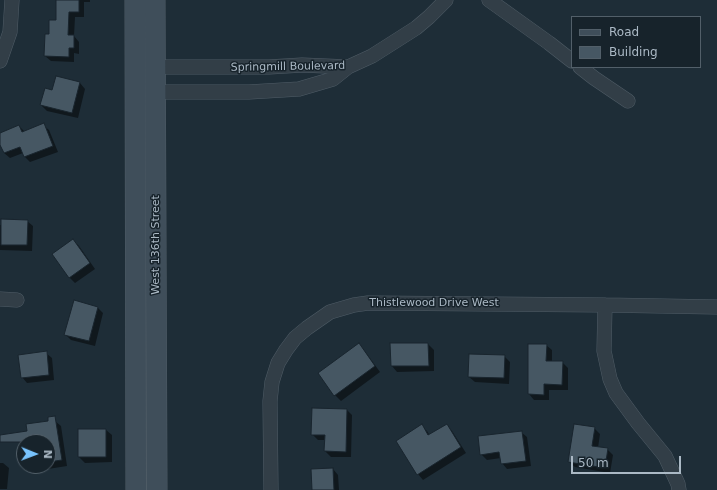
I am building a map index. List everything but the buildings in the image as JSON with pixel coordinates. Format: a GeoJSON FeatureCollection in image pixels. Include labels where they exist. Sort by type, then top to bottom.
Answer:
{"type":"FeatureCollection","features":[{"type":"Feature","properties":{"kind":"street"},"geometry":{"type":"LineString","coordinates":[[0,61],[10,32],[12,0]]}},
{"type":"Feature","properties":{"kind":"street","name":"West 136th Street"},"geometry":{"type":"LineString","coordinates":[[135,0],[136,490]]}},
{"type":"Feature","properties":{"kind":"street","name":"West 136th Street"},"geometry":{"type":"LineString","coordinates":[[156,0],[157,490]]}},
{"type":"Feature","properties":{"kind":"street","name":"Springmill Boulevard"},"geometry":{"type":"LineString","coordinates":[[156,67],[268,67],[302,65],[348,67],[372,56],[416,28],[446,0]]}},
{"type":"Feature","properties":{"kind":"street"},"geometry":{"type":"LineString","coordinates":[[489,0],[571,59]]}},
{"type":"Feature","properties":{"kind":"street"},"geometry":{"type":"LineString","coordinates":[[156,92],[249,92],[299,89],[333,79],[348,67]]}},
{"type":"Feature","properties":{"kind":"street"},"geometry":{"type":"LineString","coordinates":[[581,68],[628,101]]}},
{"type":"Feature","properties":{"kind":"street"},"geometry":{"type":"LineString","coordinates":[[0,299],[17,300]]}},
{"type":"Feature","properties":{"kind":"street","name":"Thistlewood Drive West"},"geometry":{"type":"LineString","coordinates":[[271,490],[270,400],[272,382],[278,363],[295,338],[330,312],[354,304],[368,302],[717,307]]}},
{"type":"Feature","properties":{"kind":"street"},"geometry":{"type":"LineString","coordinates":[[605,305],[604,351],[610,379],[616,393],[665,456],[678,484],[679,490]]}}]}
